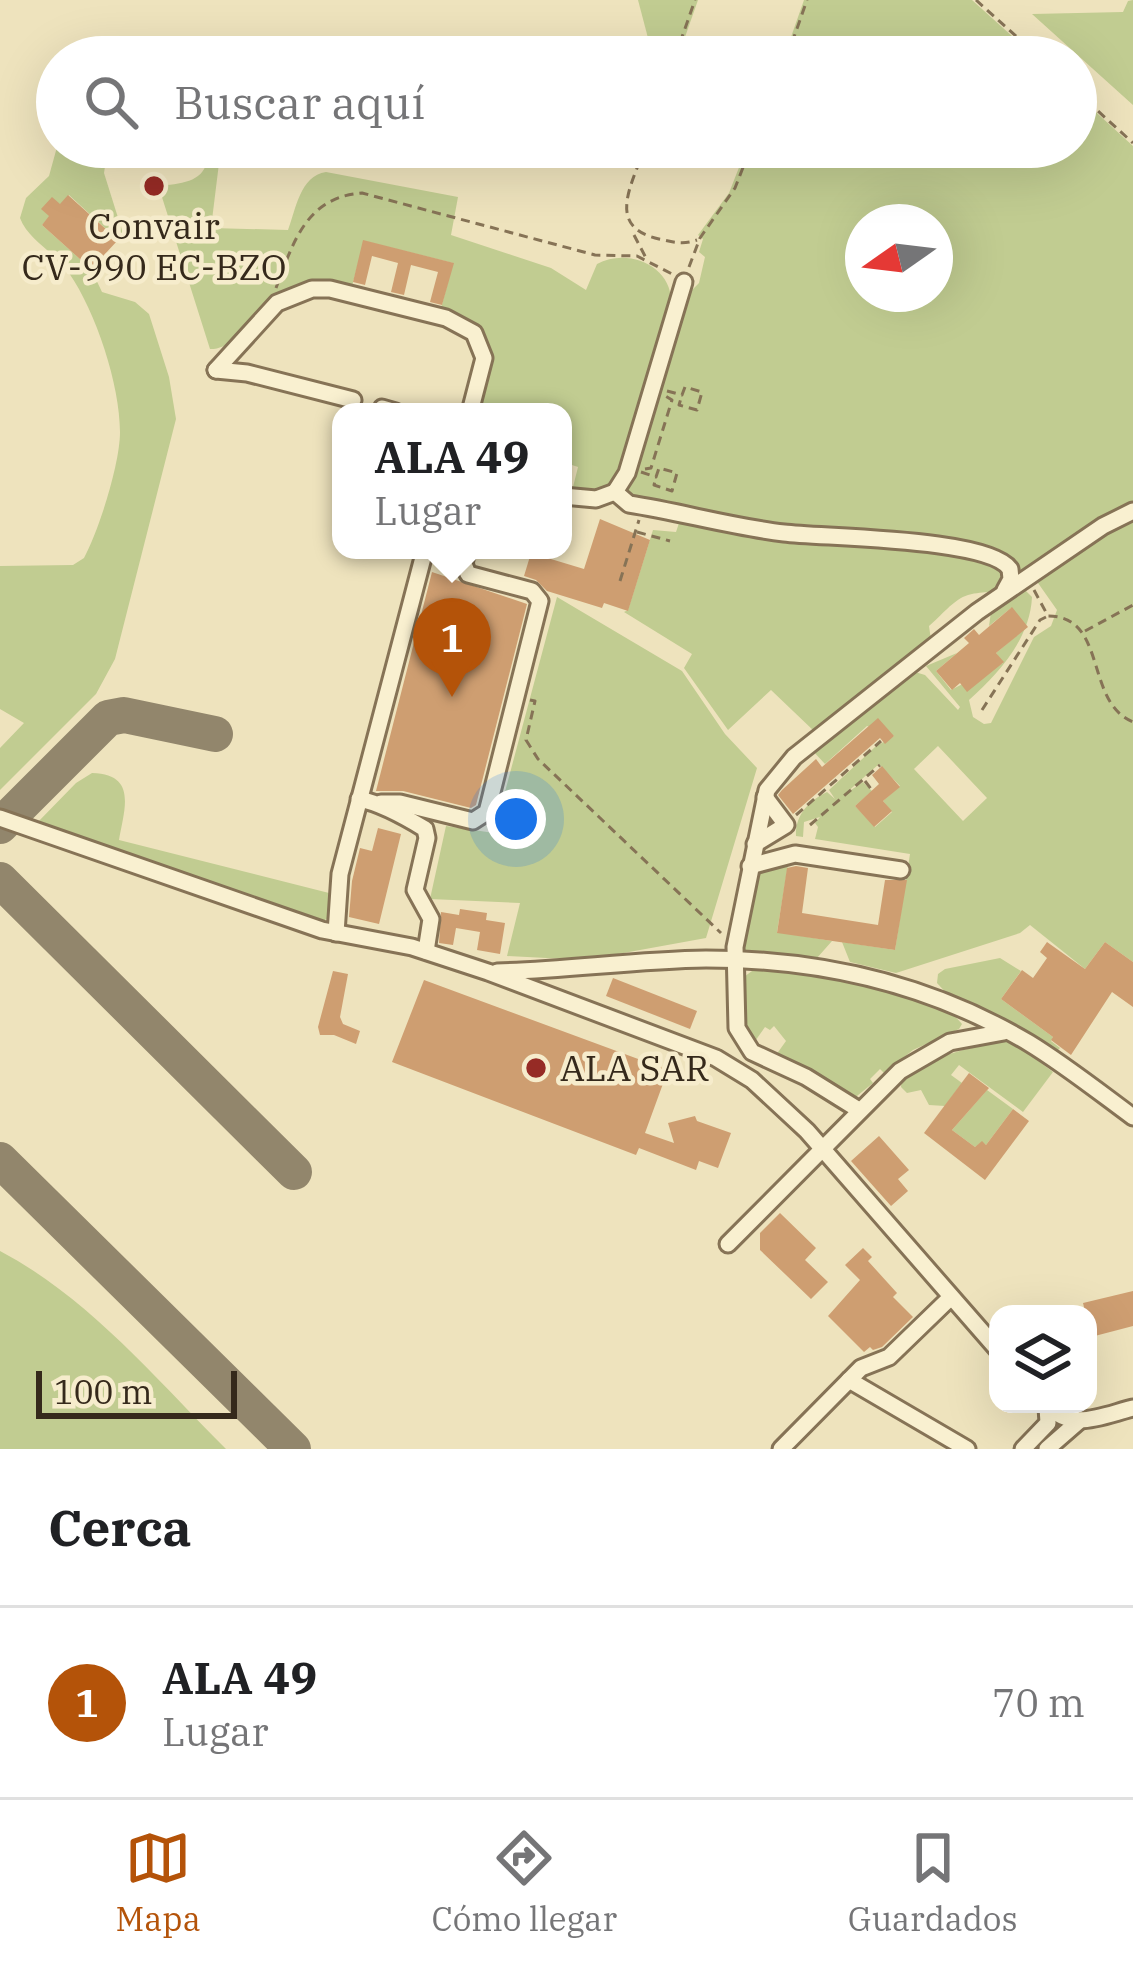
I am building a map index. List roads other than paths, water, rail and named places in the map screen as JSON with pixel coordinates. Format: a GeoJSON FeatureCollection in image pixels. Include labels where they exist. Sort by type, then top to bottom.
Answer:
{"type":"FeatureCollection","features":[{"type":"Feature","properties":{"kind":"lane"},"geometry":{"type":"LineString","coordinates":[[572,497],[596,499],[615,492],[633,469],[684,282]]}},
{"type":"Feature","properties":{"kind":"lane"},"geometry":{"type":"LineString","coordinates":[[353,400],[248,373],[216,370],[267,312],[290,295],[321,288],[461,325],[474,333],[483,351],[472,403]]}},
{"type":"Feature","properties":{"kind":"lane"},"geometry":{"type":"LineString","coordinates":[[615,492],[625,502],[782,533],[902,540],[996,556],[1010,568],[1005,590]]}},
{"type":"Feature","properties":{"kind":"lane"},"geometry":{"type":"LineString","coordinates":[[859,1110],[747,1047],[736,1023],[734,954],[750,866],[761,836],[765,796],[794,757],[1005,590],[1133,511]]}},
{"type":"Feature","properties":{"kind":"lane"},"geometry":{"type":"LineString","coordinates":[[336,933],[340,874],[423,559]]}},
{"type":"Feature","properties":{"kind":"lane"},"geometry":{"type":"LineString","coordinates":[[359,799],[400,803],[472,821],[487,812],[540,602],[532,591],[468,574],[465,559]]}},
{"type":"Feature","properties":{"kind":"lane"},"geometry":{"type":"LineString","coordinates":[[761,836],[784,829],[786,824],[765,796]]}},
{"type":"Feature","properties":{"kind":"lane"},"geometry":{"type":"LineString","coordinates":[[381,803],[427,834],[415,890],[431,919],[426,951]]}},
{"type":"Feature","properties":{"kind":"lane"},"geometry":{"type":"LineString","coordinates":[[0,818],[336,933],[426,951],[662,1034],[728,1064],[777,1100],[823,1148],[989,1340]]}},
{"type":"Feature","properties":{"kind":"lane"},"geometry":{"type":"LineString","coordinates":[[761,836],[795,854],[901,870]]}},
{"type":"Feature","properties":{"kind":"lane"},"geometry":{"type":"LineString","coordinates":[[750,866],[795,854]]}},
{"type":"Feature","properties":{"kind":"lane"},"geometry":{"type":"LineString","coordinates":[[488,972],[734,954],[894,981],[1010,1033],[1133,1117]]}},
{"type":"Feature","properties":{"kind":"lane"},"geometry":{"type":"LineString","coordinates":[[554,995],[550,979],[562,970]]}},
{"type":"Feature","properties":{"kind":"lane"},"geometry":{"type":"LineString","coordinates":[[728,1244],[900,1071],[926,1053],[968,1036],[1010,1033]]}},
{"type":"Feature","properties":{"kind":"lane"},"geometry":{"type":"LineString","coordinates":[[782,1449],[864,1366],[889,1357],[951,1298]]}},
{"type":"Feature","properties":{"kind":"lane"},"geometry":{"type":"LineString","coordinates":[[849,1380],[967,1449]]}},
{"type":"Feature","properties":{"kind":"lane"},"geometry":{"type":"LineString","coordinates":[[1023,1449],[1048,1424],[1046,1404],[1061,1418],[1079,1421],[1133,1408]]}},
{"type":"Feature","properties":{"kind":"lane"},"geometry":{"type":"LineString","coordinates":[[1047,1449],[1079,1421]]}},
{"type":"Feature","properties":{"kind":"place","name":"Convair CV-990 EC-BZO"},"geometry":{"type":"Point","coordinates":[154,186]}},
{"type":"Feature","properties":{"kind":"place","name":"ALA 49"},"geometry":{"type":"Point","coordinates":[452,697]}},
{"type":"Feature","properties":{"kind":"place","name":"ALA SAR"},"geometry":{"type":"Point","coordinates":[536,1068]}}]}
